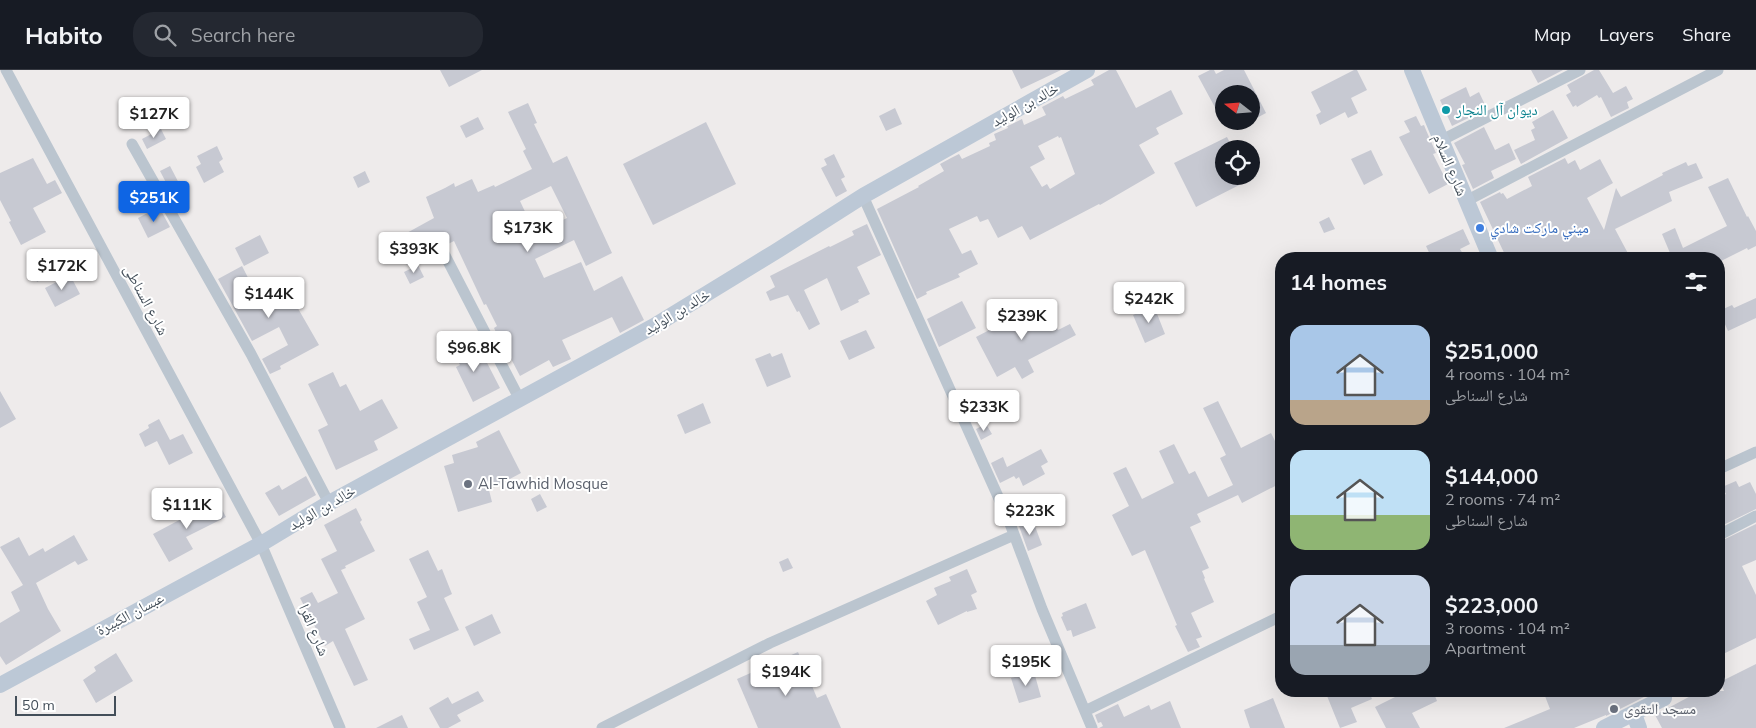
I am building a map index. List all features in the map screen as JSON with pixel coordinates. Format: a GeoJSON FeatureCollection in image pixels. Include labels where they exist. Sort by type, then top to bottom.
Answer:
{"type":"FeatureCollection","features":[{"type":"Feature","properties":{"kind":"main road","name":"خالد بن الوليد"},"geometry":{"type":"LineString","coordinates":[[261,544],[329,503],[654,326],[863,196],[1086,70]]}},
{"type":"Feature","properties":{"kind":"main road","name":"شارع السلام"},"geometry":{"type":"LineString","coordinates":[[1412,70],[1440,141],[1488,252]]}},
{"type":"Feature","properties":{"kind":"main road","name":"عبسان الكبيرة"},"geometry":{"type":"LineString","coordinates":[[0,685],[261,544]]}},
{"type":"Feature","properties":{"kind":"main road"},"geometry":{"type":"LineString","coordinates":[[1604,728],[1637,721],[1661,697]]}},
{"type":"Feature","properties":{"kind":"street","name":"شارع السناطى"},"geometry":{"type":"LineString","coordinates":[[6,70],[261,544]]}},
{"type":"Feature","properties":{"kind":"street"},"geometry":{"type":"LineString","coordinates":[[1440,141],[1580,70]]}},
{"type":"Feature","properties":{"kind":"street"},"geometry":{"type":"LineString","coordinates":[[1466,201],[1718,70]]}},
{"type":"Feature","properties":{"kind":"street"},"geometry":{"type":"LineString","coordinates":[[132,144],[251,354],[329,503]]}},
{"type":"Feature","properties":{"kind":"street"},"geometry":{"type":"LineString","coordinates":[[863,196],[951,389],[1014,535],[1042,609],[1092,728]]}},
{"type":"Feature","properties":{"kind":"street"},"geometry":{"type":"LineString","coordinates":[[436,238],[520,400]]}},
{"type":"Feature","properties":{"kind":"street"},"geometry":{"type":"LineString","coordinates":[[1725,466],[1756,452]]}},
{"type":"Feature","properties":{"kind":"street"},"geometry":{"type":"LineString","coordinates":[[1725,532],[1756,516]]}},
{"type":"Feature","properties":{"kind":"street"},"geometry":{"type":"LineString","coordinates":[[602,728],[770,643],[1014,535]]}},
{"type":"Feature","properties":{"kind":"street","name":"شارع القرا"},"geometry":{"type":"LineString","coordinates":[[261,544],[340,728]]}},
{"type":"Feature","properties":{"kind":"street"},"geometry":{"type":"LineString","coordinates":[[1085,711],[1275,619]]}},
{"type":"Feature","properties":{"kind":"building"},"geometry":{"type":"Polygon","coordinates":[[[440,70],[482,70],[449,87],[440,70]]]}},
{"type":"Feature","properties":{"kind":"building"},"geometry":{"type":"Polygon","coordinates":[[[1012,70],[1061,70],[1021,89],[1012,70]]]}},
{"type":"Feature","properties":{"kind":"building"},"geometry":{"type":"Polygon","coordinates":[[[1109,70],[1116,70],[1136,108],[1171,90],[1183,114],[1156,128],[1159,134],[1139,145],[1155,173],[1100,205],[1030,240],[1022,226],[998,238],[988,219],[980,222],[977,216],[949,229],[962,254],[971,250],[978,264],[958,274],[960,277],[926,292],[927,294],[917,299],[877,209],[919,187],[944,171],[940,164],[959,154],[962,159],[990,146],[989,143],[996,140],[994,134],[1008,128],[1007,126],[1022,119],[1024,125],[1046,115],[1042,107],[1063,96],[1065,99],[1094,85],[1091,80],[1109,70]],[[1058,136],[1038,146],[1045,159],[1030,167],[1042,187],[1047,184],[1050,189],[1075,174],[1061,137],[1059,138],[1058,136]]]}},
{"type":"Feature","properties":{"kind":"building"},"geometry":{"type":"Polygon","coordinates":[[[1210,70],[1214,70],[1216,74],[1224,70],[1244,70],[1252,85],[1215,85],[1215,107],[1198,76],[1210,70]]]}},
{"type":"Feature","properties":{"kind":"building"},"geometry":{"type":"Polygon","coordinates":[[[1357,70],[1367,90],[1351,98],[1358,113],[1348,118],[1345,112],[1320,125],[1316,115],[1321,112],[1311,92],[1357,70]]]}},
{"type":"Feature","properties":{"kind":"building"},"geometry":{"type":"Polygon","coordinates":[[[1531,70],[1563,70],[1538,83],[1531,70]]]}},
{"type":"Feature","properties":{"kind":"building"},"geometry":{"type":"Polygon","coordinates":[[[1594,70],[1599,70],[1613,93],[1626,86],[1633,99],[1627,102],[1629,108],[1611,117],[1601,97],[1599,98],[1597,95],[1577,107],[1576,105],[1573,107],[1566,95],[1571,92],[1567,85],[1594,70]]]}},
{"type":"Feature","properties":{"kind":"building"},"geometry":{"type":"Polygon","coordinates":[[[1466,87],[1470,97],[1479,92],[1487,109],[1452,126],[1440,100],[1466,87]]]}},
{"type":"Feature","properties":{"kind":"building"},"geometry":{"type":"Polygon","coordinates":[[[1260,101],[1266,113],[1260,116],[1260,101]]]}},
{"type":"Feature","properties":{"kind":"building"},"geometry":{"type":"Polygon","coordinates":[[[528,103],[537,123],[534,124],[553,163],[567,156],[612,253],[586,266],[574,240],[535,259],[544,278],[581,262],[594,291],[622,276],[644,320],[620,333],[612,317],[562,340],[571,359],[553,367],[549,360],[520,376],[508,353],[506,354],[494,328],[497,326],[486,304],[484,305],[454,241],[448,244],[440,232],[432,232],[429,238],[434,251],[407,265],[394,240],[434,218],[426,197],[454,183],[455,187],[472,179],[478,192],[494,185],[495,187],[532,169],[523,151],[526,149],[508,112],[528,103]],[[551,186],[520,201],[535,233],[567,218],[551,186]]]}},
{"type":"Feature","properties":{"kind":"building"},"geometry":{"type":"Polygon","coordinates":[[[895,108],[902,124],[886,131],[879,116],[895,108]]]}},
{"type":"Feature","properties":{"kind":"building"},"geometry":{"type":"Polygon","coordinates":[[[1553,110],[1568,138],[1521,164],[1514,150],[1535,140],[1531,130],[1535,128],[1532,122],[1553,110]]]}},
{"type":"Feature","properties":{"kind":"building"},"geometry":{"type":"Polygon","coordinates":[[[1416,116],[1421,126],[1424,125],[1436,153],[1433,154],[1448,184],[1429,194],[1399,137],[1410,132],[1404,121],[1416,116]]]}},
{"type":"Feature","properties":{"kind":"building"},"geometry":{"type":"Polygon","coordinates":[[[478,117],[484,129],[466,138],[460,126],[478,117]]]}},
{"type":"Feature","properties":{"kind":"building"},"geometry":{"type":"Polygon","coordinates":[[[706,122],[736,184],[653,225],[623,164],[706,122]]]}},
{"type":"Feature","properties":{"kind":"building"},"geometry":{"type":"Polygon","coordinates":[[[1484,127],[1495,150],[1509,143],[1516,159],[1491,171],[1494,178],[1473,189],[1462,165],[1465,164],[1454,143],[1484,127]]]}},
{"type":"Feature","properties":{"kind":"building"},"geometry":{"type":"Polygon","coordinates":[[[161,129],[166,139],[147,149],[142,139],[161,129]]]}},
{"type":"Feature","properties":{"kind":"building"},"geometry":{"type":"Polygon","coordinates":[[[1215,143],[1215,185],[1239,185],[1196,207],[1174,163],[1215,143]]]}},
{"type":"Feature","properties":{"kind":"building"},"geometry":{"type":"Polygon","coordinates":[[[217,146],[223,159],[219,162],[224,172],[204,183],[196,167],[201,164],[197,156],[217,146]]]}},
{"type":"Feature","properties":{"kind":"building"},"geometry":{"type":"Polygon","coordinates":[[[1371,150],[1383,175],[1364,185],[1351,159],[1371,150]]]}},
{"type":"Feature","properties":{"kind":"building"},"geometry":{"type":"Polygon","coordinates":[[[834,154],[845,177],[841,179],[847,191],[836,197],[821,168],[827,165],[824,159],[834,154]]]}},
{"type":"Feature","properties":{"kind":"building"},"geometry":{"type":"Polygon","coordinates":[[[33,158],[47,184],[55,180],[62,193],[33,208],[46,232],[21,245],[0,200],[0,173],[33,158]]]}},
{"type":"Feature","properties":{"kind":"building"},"geometry":{"type":"Polygon","coordinates":[[[1565,158],[1568,164],[1575,160],[1580,170],[1600,159],[1613,183],[1587,198],[1604,230],[1616,188],[1621,197],[1663,175],[1662,173],[1686,162],[1688,166],[1696,163],[1703,178],[1669,192],[1672,201],[1615,229],[1627,252],[1504,252],[1480,202],[1500,192],[1507,199],[1532,186],[1528,177],[1565,158]]]}},
{"type":"Feature","properties":{"kind":"building"},"geometry":{"type":"Polygon","coordinates":[[[170,166],[183,191],[173,196],[160,171],[170,166]]]}},
{"type":"Feature","properties":{"kind":"building"},"geometry":{"type":"Polygon","coordinates":[[[365,171],[370,182],[358,188],[353,177],[365,171]]]}},
{"type":"Feature","properties":{"kind":"building"},"geometry":{"type":"Polygon","coordinates":[[[1728,178],[1756,231],[1756,246],[1748,250],[1747,248],[1725,259],[1725,252],[1670,252],[1662,234],[1675,228],[1683,248],[1727,226],[1708,187],[1728,178]]]}},
{"type":"Feature","properties":{"kind":"building"},"geometry":{"type":"Polygon","coordinates":[[[159,207],[170,227],[148,238],[138,218],[159,207]]]}},
{"type":"Feature","properties":{"kind":"building"},"geometry":{"type":"Polygon","coordinates":[[[1329,217],[1335,229],[1324,233],[1319,222],[1329,217]]]}},
{"type":"Feature","properties":{"kind":"building"},"geometry":{"type":"Polygon","coordinates":[[[867,224],[881,255],[857,267],[870,294],[841,311],[827,278],[804,290],[820,324],[809,330],[788,295],[770,301],[766,292],[775,287],[770,276],[854,235],[852,231],[867,224]]]}},
{"type":"Feature","properties":{"kind":"building"},"geometry":{"type":"Polygon","coordinates":[[[1463,229],[1470,244],[1460,249],[1462,252],[1429,252],[1426,246],[1463,229]]]}},
{"type":"Feature","properties":{"kind":"building"},"geometry":{"type":"Polygon","coordinates":[[[260,235],[269,253],[244,266],[235,248],[260,235]]]}},
{"type":"Feature","properties":{"kind":"building"},"geometry":{"type":"Polygon","coordinates":[[[41,260],[48,276],[37,282],[30,266],[41,260]]]}},
{"type":"Feature","properties":{"kind":"building"},"geometry":{"type":"Polygon","coordinates":[[[418,265],[424,277],[410,284],[404,272],[418,265]]]}},
{"type":"Feature","properties":{"kind":"building"},"geometry":{"type":"Polygon","coordinates":[[[242,266],[262,305],[288,291],[319,345],[280,366],[281,369],[270,374],[262,359],[288,345],[279,327],[252,341],[218,279],[242,266]]]}},
{"type":"Feature","properties":{"kind":"building"},"geometry":{"type":"Polygon","coordinates":[[[70,275],[80,294],[55,307],[45,288],[70,275]]]}},
{"type":"Feature","properties":{"kind":"building"},"geometry":{"type":"Polygon","coordinates":[[[1756,298],[1756,318],[1728,331],[1725,324],[1725,308],[1732,305],[1734,308],[1756,298]]]}},
{"type":"Feature","properties":{"kind":"building"},"geometry":{"type":"Polygon","coordinates":[[[962,301],[976,328],[939,347],[927,319],[962,301]]]}},
{"type":"Feature","properties":{"kind":"building"},"geometry":{"type":"Polygon","coordinates":[[[1043,302],[1058,330],[1070,324],[1076,335],[1028,360],[1034,372],[1022,379],[1015,367],[997,377],[976,337],[1043,302]]]}},
{"type":"Feature","properties":{"kind":"building"},"geometry":{"type":"Polygon","coordinates":[[[1154,306],[1165,334],[1145,343],[1133,315],[1154,306]]]}},
{"type":"Feature","properties":{"kind":"building"},"geometry":{"type":"Polygon","coordinates":[[[866,330],[875,348],[849,360],[840,341],[866,330]]]}},
{"type":"Feature","properties":{"kind":"building"},"geometry":{"type":"Polygon","coordinates":[[[458,338],[469,360],[482,353],[500,388],[473,402],[456,367],[460,365],[448,343],[458,338]]]}},
{"type":"Feature","properties":{"kind":"building"},"geometry":{"type":"Polygon","coordinates":[[[770,353],[772,357],[782,353],[791,377],[767,387],[755,359],[770,353]]]}},
{"type":"Feature","properties":{"kind":"building"},"geometry":{"type":"Polygon","coordinates":[[[333,372],[340,387],[346,384],[360,411],[382,399],[398,428],[374,441],[378,450],[336,470],[318,430],[328,425],[308,384],[333,372]]]}},
{"type":"Feature","properties":{"kind":"building"},"geometry":{"type":"Polygon","coordinates":[[[0,391],[16,419],[0,428],[0,391]]]}},
{"type":"Feature","properties":{"kind":"building"},"geometry":{"type":"Polygon","coordinates":[[[1218,401],[1241,448],[1271,433],[1275,441],[1275,486],[1242,503],[1238,495],[1197,514],[1201,522],[1190,527],[1209,568],[1202,571],[1214,602],[1191,613],[1202,637],[1196,639],[1200,647],[1188,652],[1175,626],[1177,625],[1145,550],[1132,556],[1112,515],[1129,506],[1113,473],[1126,467],[1142,499],[1174,483],[1159,451],[1174,444],[1189,474],[1195,471],[1208,497],[1233,485],[1220,458],[1226,455],[1203,408],[1218,401]]]}},
{"type":"Feature","properties":{"kind":"building"},"geometry":{"type":"Polygon","coordinates":[[[703,403],[711,423],[685,434],[677,415],[703,403]]]}},
{"type":"Feature","properties":{"kind":"building"},"geometry":{"type":"Polygon","coordinates":[[[159,419],[170,440],[183,434],[193,453],[169,465],[157,441],[145,447],[139,434],[149,428],[148,425],[159,419]]]}},
{"type":"Feature","properties":{"kind":"building"},"geometry":{"type":"Polygon","coordinates":[[[986,424],[992,434],[981,440],[976,429],[986,424]]]}},
{"type":"Feature","properties":{"kind":"building"},"geometry":{"type":"Polygon","coordinates":[[[499,430],[521,473],[489,490],[492,502],[458,512],[444,466],[454,463],[452,455],[478,447],[476,442],[499,430]]]}},
{"type":"Feature","properties":{"kind":"building"},"geometry":{"type":"Polygon","coordinates":[[[1041,449],[1048,462],[1041,466],[1045,474],[1023,486],[1019,477],[1016,479],[1014,476],[1000,483],[991,463],[1003,457],[1007,467],[1041,449]]]}},
{"type":"Feature","properties":{"kind":"building"},"geometry":{"type":"Polygon","coordinates":[[[306,476],[316,495],[279,516],[265,493],[279,485],[282,490],[306,476]]]}},
{"type":"Feature","properties":{"kind":"building"},"geometry":{"type":"Polygon","coordinates":[[[1736,481],[1739,487],[1750,482],[1756,494],[1756,509],[1725,524],[1725,486],[1736,481]]]}},
{"type":"Feature","properties":{"kind":"building"},"geometry":{"type":"Polygon","coordinates":[[[540,494],[547,507],[537,512],[531,499],[540,494]]]}},
{"type":"Feature","properties":{"kind":"building"},"geometry":{"type":"Polygon","coordinates":[[[217,500],[226,517],[186,537],[193,549],[169,562],[153,534],[217,500]]]}},
{"type":"Feature","properties":{"kind":"building"},"geometry":{"type":"Polygon","coordinates":[[[356,508],[362,520],[360,522],[375,551],[345,566],[346,568],[341,570],[365,619],[345,629],[368,680],[354,686],[333,641],[325,646],[300,598],[312,592],[318,603],[338,593],[321,559],[337,551],[324,525],[356,508]]]}},
{"type":"Feature","properties":{"kind":"building"},"geometry":{"type":"Polygon","coordinates":[[[1033,521],[1042,545],[1028,551],[1019,526],[1033,521]]]}},
{"type":"Feature","properties":{"kind":"building"},"geometry":{"type":"Polygon","coordinates":[[[1756,524],[1756,560],[1742,566],[1756,595],[1756,638],[1725,653],[1725,539],[1756,524]]]}},
{"type":"Feature","properties":{"kind":"building"},"geometry":{"type":"Polygon","coordinates":[[[74,535],[88,560],[78,565],[75,561],[36,583],[61,631],[6,665],[0,656],[0,623],[20,611],[11,592],[23,585],[0,547],[19,537],[29,556],[43,548],[45,552],[74,535]]]}},
{"type":"Feature","properties":{"kind":"building"},"geometry":{"type":"Polygon","coordinates":[[[428,550],[438,571],[442,569],[452,594],[444,598],[459,630],[414,650],[409,639],[430,630],[417,602],[427,597],[409,559],[428,550]]]}},
{"type":"Feature","properties":{"kind":"building"},"geometry":{"type":"Polygon","coordinates":[[[788,558],[793,568],[783,572],[779,562],[788,558]]]}},
{"type":"Feature","properties":{"kind":"building"},"geometry":{"type":"Polygon","coordinates":[[[967,569],[977,592],[971,595],[977,609],[967,611],[938,625],[926,601],[937,595],[934,588],[951,581],[949,577],[967,569]]]}},
{"type":"Feature","properties":{"kind":"building"},"geometry":{"type":"Polygon","coordinates":[[[1086,603],[1096,628],[1073,637],[1071,630],[1067,631],[1061,617],[1063,616],[1062,613],[1086,603]]]}},
{"type":"Feature","properties":{"kind":"building"},"geometry":{"type":"Polygon","coordinates":[[[492,614],[501,633],[474,646],[465,627],[492,614]]]}},
{"type":"Feature","properties":{"kind":"building"},"geometry":{"type":"Polygon","coordinates":[[[798,652],[817,698],[826,694],[841,728],[758,728],[737,679],[798,652]]]}},
{"type":"Feature","properties":{"kind":"building"},"geometry":{"type":"Polygon","coordinates":[[[116,653],[133,681],[96,703],[83,680],[96,671],[94,667],[116,653]]]}},
{"type":"Feature","properties":{"kind":"building"},"geometry":{"type":"Polygon","coordinates":[[[1756,664],[1756,728],[1662,728],[1655,715],[1689,697],[1725,697],[1725,680],[1756,664]]]}},
{"type":"Feature","properties":{"kind":"building"},"geometry":{"type":"Polygon","coordinates":[[[1034,672],[1041,697],[1019,703],[1011,678],[1034,672]]]}},
{"type":"Feature","properties":{"kind":"building"},"geometry":{"type":"Polygon","coordinates":[[[478,691],[484,701],[457,715],[461,721],[448,728],[440,728],[429,708],[448,697],[452,704],[478,691]]]}},
{"type":"Feature","properties":{"kind":"building"},"geometry":{"type":"Polygon","coordinates":[[[1327,697],[1371,697],[1372,699],[1351,708],[1357,722],[1340,728],[1327,697]]]}},
{"type":"Feature","properties":{"kind":"building"},"geometry":{"type":"Polygon","coordinates":[[[1395,697],[1435,697],[1437,701],[1412,713],[1420,728],[1386,728],[1375,707],[1395,697]]]}},
{"type":"Feature","properties":{"kind":"building"},"geometry":{"type":"Polygon","coordinates":[[[1545,697],[1644,697],[1606,716],[1574,728],[1504,728],[1550,709],[1545,697]]]}},
{"type":"Feature","properties":{"kind":"building"},"geometry":{"type":"Polygon","coordinates":[[[1273,698],[1285,728],[1250,728],[1244,710],[1273,698]]]}},
{"type":"Feature","properties":{"kind":"building"},"geometry":{"type":"Polygon","coordinates":[[[1170,701],[1181,728],[1099,728],[1103,726],[1101,722],[1098,723],[1095,715],[1118,704],[1124,717],[1149,705],[1151,710],[1170,701]]]}},
{"type":"Feature","properties":{"kind":"building"},"geometry":{"type":"Polygon","coordinates":[[[402,715],[408,728],[376,728],[402,715]]]}},
{"type":"Feature","properties":{"kind":"place","name":"ديوان آل النجار"},"geometry":{"type":"Point","coordinates":[1446,110]}},
{"type":"Feature","properties":{"kind":"place","name":"ميني ماركت شادي"},"geometry":{"type":"Point","coordinates":[1480,228]}},
{"type":"Feature","properties":{"kind":"place","name":"Al-Tawhid Mosque"},"geometry":{"type":"Point","coordinates":[468,484]}},
{"type":"Feature","properties":{"kind":"place","name":"مسجد التقوى"},"geometry":{"type":"Point","coordinates":[1614,709]}}]}
